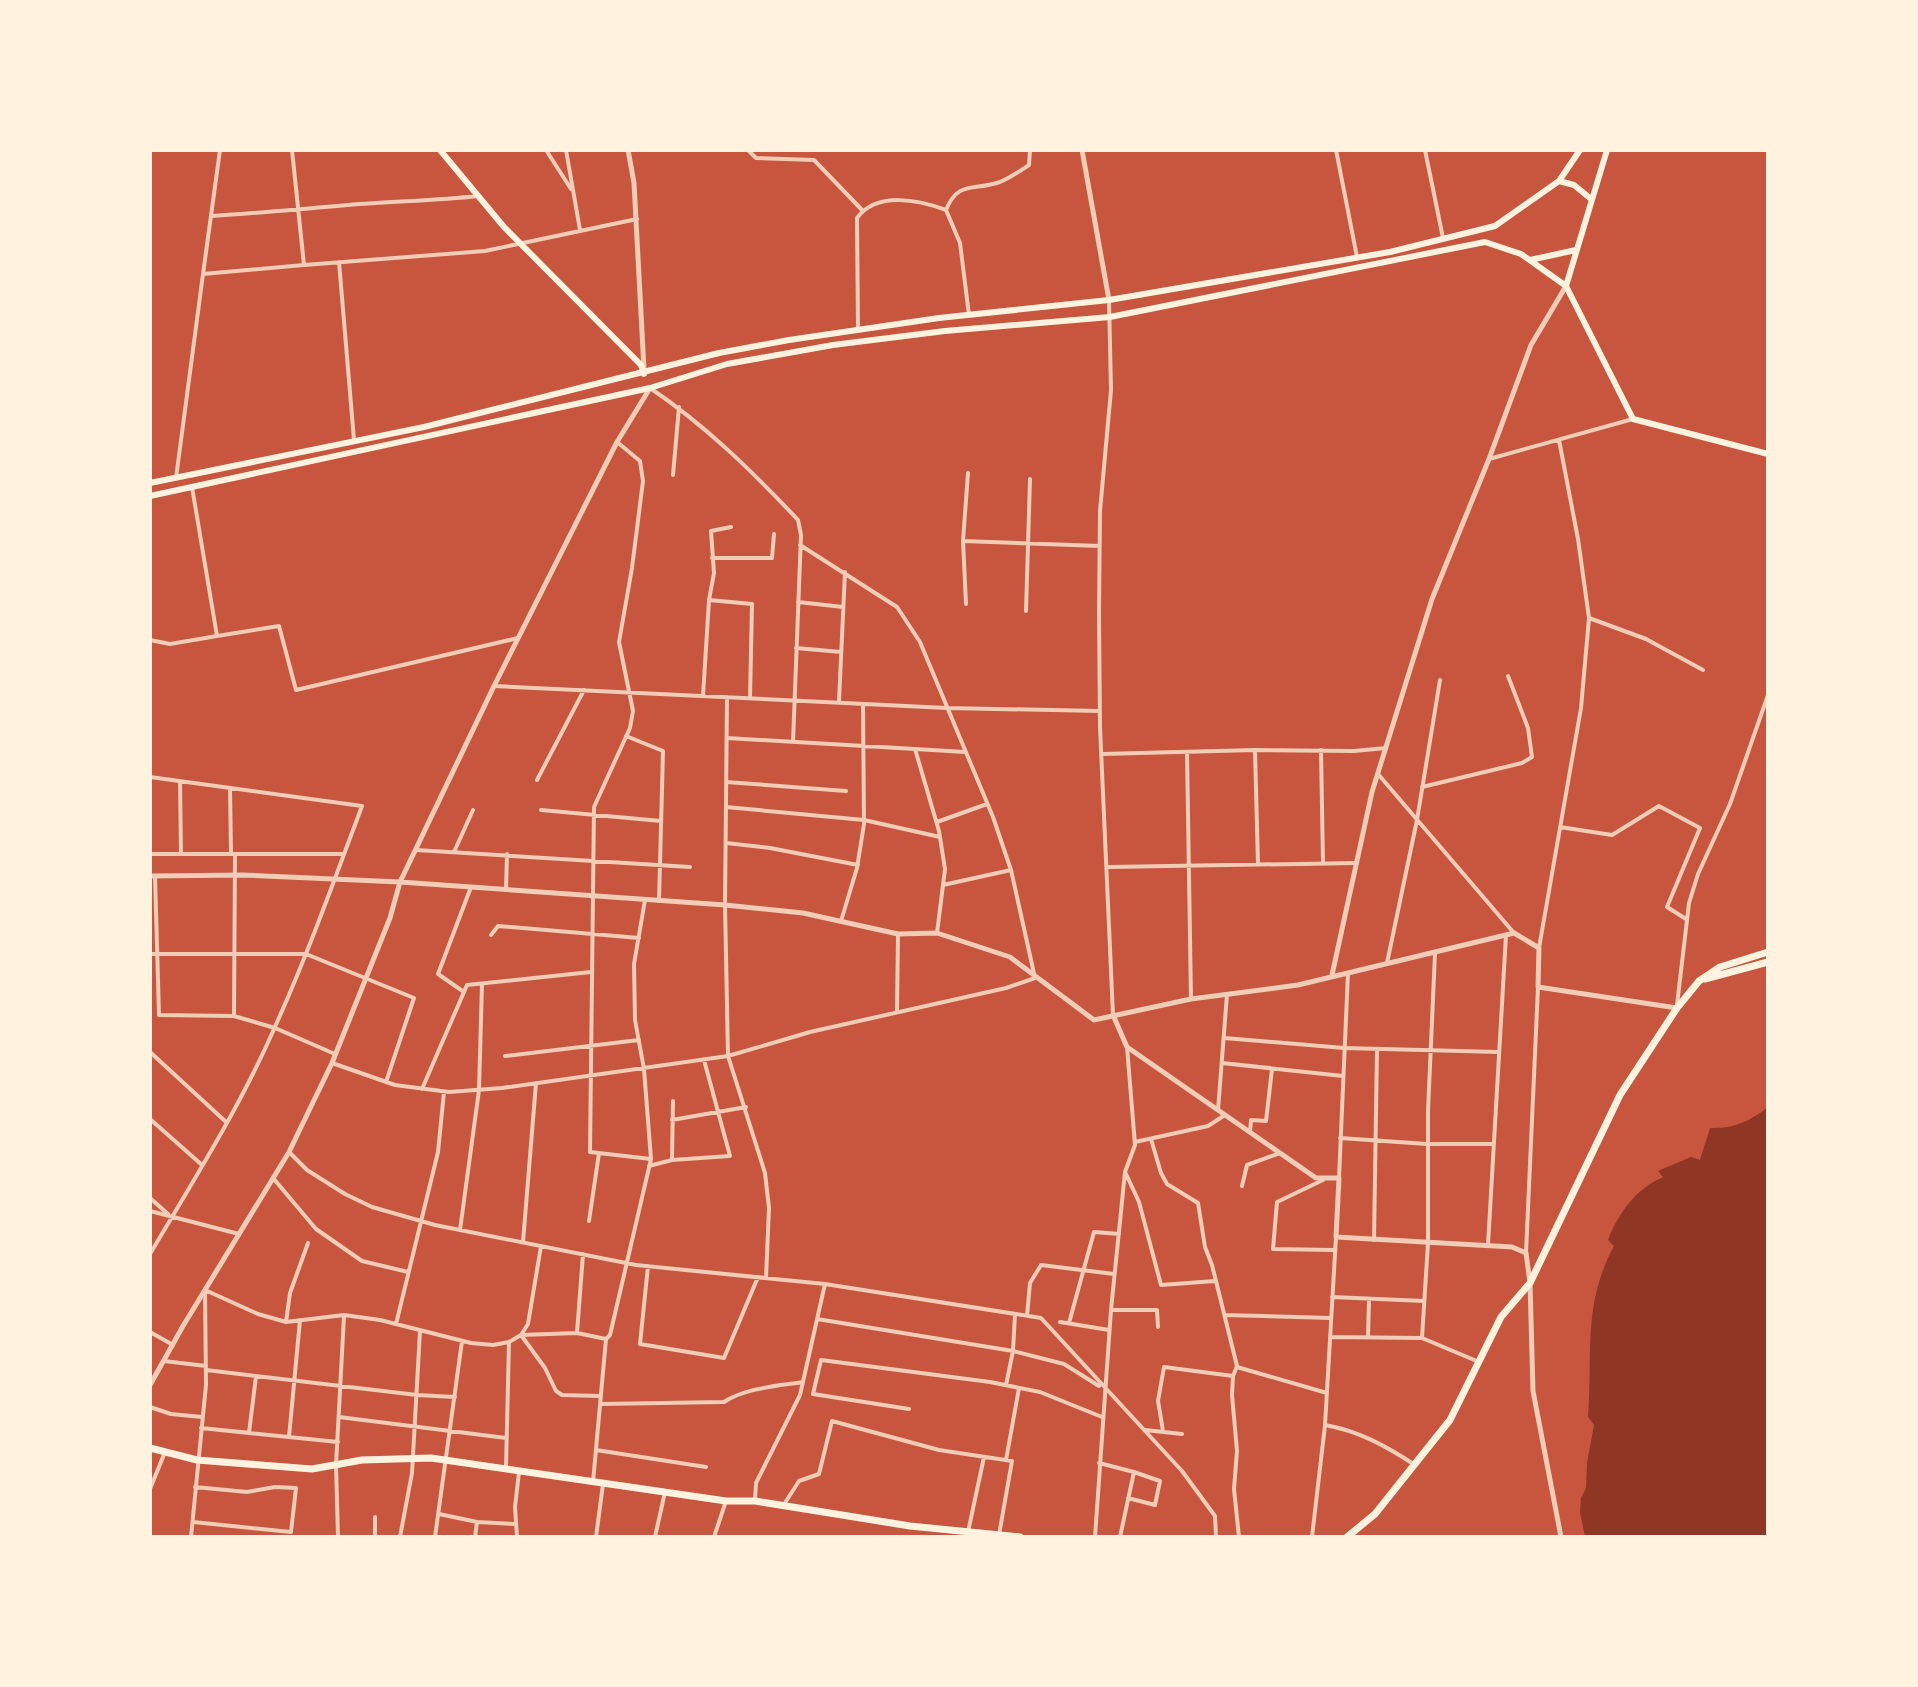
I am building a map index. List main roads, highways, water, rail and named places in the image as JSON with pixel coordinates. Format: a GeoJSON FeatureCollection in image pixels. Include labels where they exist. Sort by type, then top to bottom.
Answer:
{"type":"FeatureCollection","features":[{"type":"Feature","properties":{"kind":"highway"},"geometry":{"type":"LineString","coordinates":[[1347,1537],[1375,1514],[1450,1420],[1501,1317],[1530,1283],[1620,1095],[1677,1008],[1698,982],[1720,967],[1768,952]]}},
{"type":"Feature","properties":{"kind":"highway"},"geometry":{"type":"LineString","coordinates":[[1698,982],[1768,962]]}},
{"type":"Feature","properties":{"kind":"highway"},"geometry":{"type":"LineString","coordinates":[[150,1448],[197,1460],[312,1469],[362,1460],[447,1461],[726,1501],[755,1501],[956,1534],[968,1532],[1018,1537]]}},
{"type":"Feature","properties":{"kind":"main road"},"geometry":{"type":"LineString","coordinates":[[440,150],[518,242],[641,365],[644,374]]}},
{"type":"Feature","properties":{"kind":"main road"},"geometry":{"type":"LineString","coordinates":[[150,483],[354,442],[644,374],[719,353],[858,329],[1109,300],[1357,257],[1495,226],[1559,181],[1580,150]]}},
{"type":"Feature","properties":{"kind":"main road"},"geometry":{"type":"LineString","coordinates":[[1566,286],[1607,150]]}},
{"type":"Feature","properties":{"kind":"main road"},"geometry":{"type":"LineString","coordinates":[[1559,181],[1574,185],[1591,199]]}},
{"type":"Feature","properties":{"kind":"main road"},"geometry":{"type":"LineString","coordinates":[[150,496],[650,388],[727,364],[833,345],[974,328],[1110,317],[1485,242],[1521,254],[1566,286],[1633,419],[1768,454]]}},
{"type":"Feature","properties":{"kind":"main road"},"geometry":{"type":"LineString","coordinates":[[1530,260],[1576,250]]}}]}
